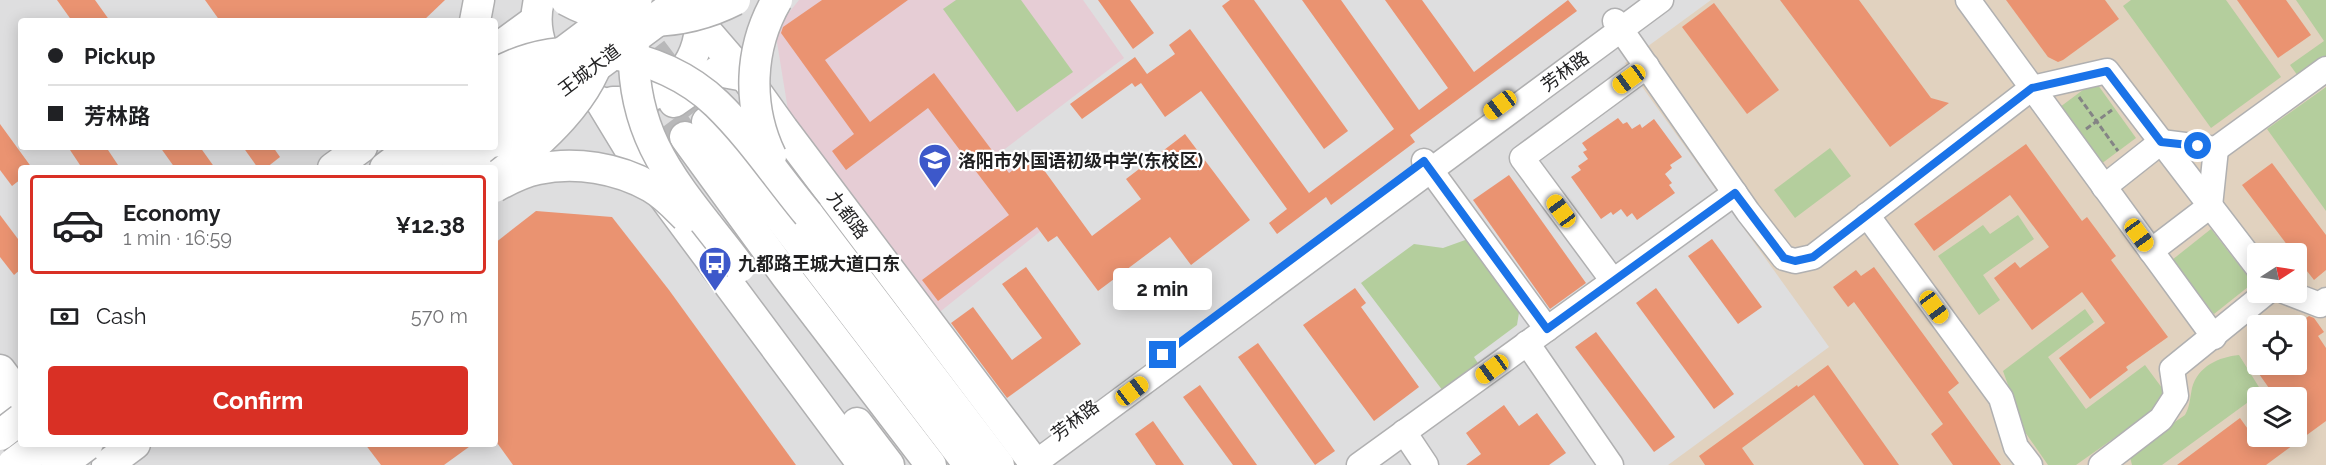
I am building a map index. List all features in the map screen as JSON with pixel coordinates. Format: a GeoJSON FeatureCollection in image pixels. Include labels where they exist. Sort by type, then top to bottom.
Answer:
{"type":"FeatureCollection","features":[{"type":"Feature","properties":{"kind":"highway","name":"王城大道"},"geometry":{"type":"LineString","coordinates":[[498,103],[635,0]]}},
{"type":"Feature","properties":{"kind":"highway","name":"王城大道"},"geometry":{"type":"LineString","coordinates":[[498,138],[697,5]]}},
{"type":"Feature","properties":{"kind":"highway"},"geometry":{"type":"LineString","coordinates":[[415,165],[435,150]]}},
{"type":"Feature","properties":{"kind":"highway"},"geometry":{"type":"LineString","coordinates":[[462,165],[482,150]]}},
{"type":"Feature","properties":{"kind":"highway"},"geometry":{"type":"LineString","coordinates":[[14,465],[38,447]]}},
{"type":"Feature","properties":{"kind":"highway"},"geometry":{"type":"LineString","coordinates":[[58,465],[83,447]]}},
{"type":"Feature","properties":{"kind":"main road"},"geometry":{"type":"LineString","coordinates":[[475,18],[478,0]]}},
{"type":"Feature","properties":{"kind":"main road"},"geometry":{"type":"LineString","coordinates":[[566,0],[602,16],[652,21],[700,14],[735,0]]}},
{"type":"Feature","properties":{"kind":"main road"},"geometry":{"type":"LineString","coordinates":[[498,177],[530,150],[560,120],[588,84],[595,71],[602,46],[603,0]]}},
{"type":"Feature","properties":{"kind":"main road"},"geometry":{"type":"LineString","coordinates":[[641,0],[635,25],[633,72],[637,101],[644,125],[664,166],[889,465]]}},
{"type":"Feature","properties":{"kind":"main road"},"geometry":{"type":"LineString","coordinates":[[498,176],[590,97],[628,103],[643,100],[670,85],[690,62],[696,48],[697,5],[735,0]]}},
{"type":"Feature","properties":{"kind":"main road"},"geometry":{"type":"LineString","coordinates":[[777,0],[763,27],[756,55],[754,80],[757,116],[770,155],[808,214]]}},
{"type":"Feature","properties":{"kind":"main road","name":"九都路"},"geometry":{"type":"LineString","coordinates":[[697,5],[783,129],[1033,461]]}},
{"type":"Feature","properties":{"kind":"main road"},"geometry":{"type":"LineString","coordinates":[[538,10],[542,50],[558,76],[590,97],[863,465]]}},
{"type":"Feature","properties":{"kind":"main road"},"geometry":{"type":"LineString","coordinates":[[498,47],[538,10]]}},
{"type":"Feature","properties":{"kind":"main road"},"geometry":{"type":"LineString","coordinates":[[498,83],[542,50]]}},
{"type":"Feature","properties":{"kind":"main road"},"geometry":{"type":"LineString","coordinates":[[498,74],[538,56],[578,52],[612,54],[679,76],[716,103],[808,214],[999,465]]}},
{"type":"Feature","properties":{"kind":"main road"},"geometry":{"type":"LineString","coordinates":[[635,158],[650,120],[718,71],[745,76]]}},
{"type":"Feature","properties":{"kind":"main road","name":"王城大道"},"geometry":{"type":"LineString","coordinates":[[482,165],[590,97]]}},
{"type":"Feature","properties":{"kind":"main road"},"geometry":{"type":"LineString","coordinates":[[931,465],[787,277],[696,129],[969,465]]}},
{"type":"Feature","properties":{"kind":"main road"},"geometry":{"type":"LineString","coordinates":[[343,165],[400,150]]}},
{"type":"Feature","properties":{"kind":"main road"},"geometry":{"type":"LineString","coordinates":[[498,185],[537,169],[549,168],[594,168],[625,175],[653,188],[668,199],[718,250],[740,267]]}},
{"type":"Feature","properties":{"kind":"main road"},"geometry":{"type":"LineString","coordinates":[[0,370],[12,410]]}},
{"type":"Feature","properties":{"kind":"main road"},"geometry":{"type":"LineString","coordinates":[[0,451],[18,438]]}},
{"type":"Feature","properties":{"kind":"main road"},"geometry":{"type":"LineString","coordinates":[[35,447],[48,465]]}},
{"type":"Feature","properties":{"kind":"main road"},"geometry":{"type":"LineString","coordinates":[[56,447],[69,465]]}},
{"type":"Feature","properties":{"kind":"main road"},"geometry":{"type":"LineString","coordinates":[[79,465],[126,452]]}},
{"type":"Feature","properties":{"kind":"street","name":"芳林路"},"geometry":{"type":"LineString","coordinates":[[1618,25],[1643,0]]}},
{"type":"Feature","properties":{"kind":"street","name":"芳林路"},"geometry":{"type":"LineString","coordinates":[[1033,461],[1618,25],[1661,0]]}},
{"type":"Feature","properties":{"kind":"street"},"geometry":{"type":"LineString","coordinates":[[1968,0],[2214,337]]}},
{"type":"Feature","properties":{"kind":"street"},"geometry":{"type":"LineString","coordinates":[[1618,25],[1735,193],[1784,258],[1795,261],[1813,257],[2032,88],[2107,71],[2247,254]]}},
{"type":"Feature","properties":{"kind":"street"},"geometry":{"type":"LineString","coordinates":[[1613,282],[1522,158],[1647,66]]}},
{"type":"Feature","properties":{"kind":"street"},"geometry":{"type":"LineString","coordinates":[[2104,187],[2161,142],[2216,148],[2326,69]]}},
{"type":"Feature","properties":{"kind":"street"},"geometry":{"type":"LineString","coordinates":[[2151,251],[2210,206],[2216,148]]}},
{"type":"Feature","properties":{"kind":"street"},"geometry":{"type":"LineString","coordinates":[[1428,165],[1547,329]]}},
{"type":"Feature","properties":{"kind":"street"},"geometry":{"type":"LineString","coordinates":[[1359,465],[1735,193]]}},
{"type":"Feature","properties":{"kind":"street"},"geometry":{"type":"LineString","coordinates":[[1867,215],[2001,398],[2016,447],[2030,465]]}},
{"type":"Feature","properties":{"kind":"street"},"geometry":{"type":"LineString","coordinates":[[2307,300],[2320,305],[2326,300]]}},
{"type":"Feature","properties":{"kind":"street"},"geometry":{"type":"LineString","coordinates":[[2101,465],[2161,419],[2176,396],[2172,369],[2254,303]]}},
{"type":"Feature","properties":{"kind":"street"},"geometry":{"type":"LineString","coordinates":[[1527,344],[1611,465]]}},
{"type":"Feature","properties":{"kind":"street"},"geometry":{"type":"LineString","coordinates":[[1404,432],[1426,465]]}},
{"type":"Feature","properties":{"kind":"path"},"geometry":{"type":"LineString","coordinates":[[2068,81],[2129,167]]}},
{"type":"Feature","properties":{"kind":"path"},"geometry":{"type":"LineString","coordinates":[[2070,140],[2128,98]]}},
{"type":"Feature","properties":{"kind":"shaded area","name":"洛阳市外国语初级中学(东校区)"},"geometry":{"type":"Polygon","coordinates":[[[799,0],[1083,0],[1124,58],[1001,152],[1052,222],[936,315],[788,110],[775,30],[799,0]]]}},
{"type":"Feature","properties":{"kind":"shaded area"},"geometry":{"type":"Polygon","coordinates":[[[1711,0],[2326,0],[2326,465],[1668,465],[1829,347],[1625,63],[1711,0]]]}},
{"type":"Feature","properties":{"kind":"green space"},"geometry":{"type":"Polygon","coordinates":[[[956,0],[1021,0],[1073,72],[1017,112],[943,9],[956,0]]]}},
{"type":"Feature","properties":{"kind":"green space"},"geometry":{"type":"Polygon","coordinates":[[[2131,0],[2226,0],[2281,77],[2211,128],[2123,6],[2131,0]]]}},
{"type":"Feature","properties":{"kind":"green space"},"geometry":{"type":"Polygon","coordinates":[[[2296,0],[2326,0],[2326,56],[2298,76],[2290,65],[2324,41],[2296,0]]]}},
{"type":"Feature","properties":{"kind":"green space"},"geometry":{"type":"Polygon","coordinates":[[[2095,81],[2136,138],[2101,164],[2060,107],[2095,81]]]}},
{"type":"Feature","properties":{"kind":"green space"},"geometry":{"type":"Polygon","coordinates":[[[2326,87],[2326,211],[2267,129],[2326,87]]]}},
{"type":"Feature","properties":{"kind":"green space"},"geometry":{"type":"Polygon","coordinates":[[[1830,148],[1851,176],[1795,218],[1774,190],[1830,148]]]}},
{"type":"Feature","properties":{"kind":"green space"},"geometry":{"type":"Polygon","coordinates":[[[2018,215],[2034,239],[1983,275],[2000,300],[1979,315],[1938,256],[1983,225],[1990,234],[2018,215]]]}},
{"type":"Feature","properties":{"kind":"green space"},"geometry":{"type":"Polygon","coordinates":[[[2211,229],[2247,275],[2247,288],[2214,314],[2172,260],[2211,229]]]}},
{"type":"Feature","properties":{"kind":"green space"},"geometry":{"type":"Polygon","coordinates":[[[1468,239],[1520,306],[1517,325],[1474,357],[1479,365],[1443,391],[1361,283],[1414,244],[1443,248],[1468,239]]]}},
{"type":"Feature","properties":{"kind":"green space"},"geometry":{"type":"Polygon","coordinates":[[[2085,309],[2094,322],[2048,357],[2086,409],[2145,365],[2165,392],[2161,405],[2076,465],[2048,465],[2025,432],[2003,371],[2085,309]]]}},
{"type":"Feature","properties":{"kind":"green space"},"geometry":{"type":"Polygon","coordinates":[[[2239,355],[2247,368],[2247,375],[2251,375],[2259,387],[2247,387],[2247,403],[2162,465],[2132,465],[2130,457],[2134,450],[2185,415],[2195,380],[2204,368],[2224,358],[2239,355]]]}},
{"type":"Feature","properties":{"kind":"building"},"geometry":{"type":"Polygon","coordinates":[[[57,0],[95,0],[108,18],[70,18],[57,0]]]}},
{"type":"Feature","properties":{"kind":"building"},"geometry":{"type":"Polygon","coordinates":[[[205,0],[445,0],[426,18],[218,18],[205,0]]]}},
{"type":"Feature","properties":{"kind":"building"},"geometry":{"type":"Polygon","coordinates":[[[822,0],[908,0],[825,60],[870,122],[934,73],[1009,173],[1033,155],[1092,236],[1141,199],[1126,179],[1185,134],[1250,220],[1191,265],[1170,237],[1098,291],[1057,236],[1048,242],[1037,227],[938,301],[922,280],[1009,215],[928,108],[846,170],[832,151],[854,134],[781,33],[783,27],[822,0]]]}},
{"type":"Feature","properties":{"kind":"building"},"geometry":{"type":"Polygon","coordinates":[[[1098,0],[1130,0],[1154,33],[1133,49],[1098,0]]]}},
{"type":"Feature","properties":{"kind":"building"},"geometry":{"type":"Polygon","coordinates":[[[1230,0],[1254,0],[1348,131],[1324,149],[1222,6],[1230,0]]]}},
{"type":"Feature","properties":{"kind":"building"},"geometry":{"type":"Polygon","coordinates":[[[1302,0],[1341,0],[1419,110],[1448,88],[1385,0],[1422,0],[1474,72],[1568,0],[1577,11],[1410,135],[1415,142],[1331,205],[1326,197],[1277,234],[1269,223],[1287,209],[1201,91],[1165,117],[1141,83],[1135,87],[1132,83],[1082,119],[1070,104],[1135,57],[1147,74],[1175,54],[1169,45],[1190,29],[1309,193],[1394,129],[1302,0]]]}},
{"type":"Feature","properties":{"kind":"building"},"geometry":{"type":"Polygon","coordinates":[[[1780,0],[1859,0],[1931,98],[1949,103],[1890,147],[1780,0]]]}},
{"type":"Feature","properties":{"kind":"building"},"geometry":{"type":"Polygon","coordinates":[[[2006,0],[2105,0],[2119,19],[2058,62],[2048,57],[2006,0]]]}},
{"type":"Feature","properties":{"kind":"building"},"geometry":{"type":"Polygon","coordinates":[[[2237,0],[2286,0],[2311,35],[2278,58],[2237,0]]]}},
{"type":"Feature","properties":{"kind":"building"},"geometry":{"type":"Polygon","coordinates":[[[1714,3],[1779,90],[1747,114],[1682,27],[1714,3]]]}},
{"type":"Feature","properties":{"kind":"building"},"geometry":{"type":"Polygon","coordinates":[[[1618,118],[1623,124],[1627,122],[1632,129],[1640,124],[1642,128],[1654,119],[1682,157],[1670,165],[1672,168],[1665,174],[1672,183],[1669,185],[1675,193],[1637,220],[1632,213],[1627,217],[1621,209],[1601,219],[1571,177],[1581,170],[1578,166],[1588,159],[1583,152],[1587,150],[1582,143],[1618,118]]]}},
{"type":"Feature","properties":{"kind":"building"},"geometry":{"type":"Polygon","coordinates":[[[0,124],[30,165],[18,165],[18,181],[12,186],[0,170],[0,124]]]}},
{"type":"Feature","properties":{"kind":"building"},"geometry":{"type":"Polygon","coordinates":[[[2026,144],[2082,221],[2087,217],[2116,256],[2111,260],[2168,337],[2126,367],[2128,370],[2090,399],[2059,358],[2105,323],[2082,292],[2032,330],[1994,278],[2015,262],[2020,268],[2049,247],[2010,195],[1934,251],[1914,224],[2026,144]]]}},
{"type":"Feature","properties":{"kind":"building"},"geometry":{"type":"Polygon","coordinates":[[[70,150],[108,150],[118,165],[80,165],[70,150]]]}},
{"type":"Feature","properties":{"kind":"building"},"geometry":{"type":"Polygon","coordinates":[[[162,150],[202,150],[213,165],[173,165],[162,150]]]}},
{"type":"Feature","properties":{"kind":"building"},"geometry":{"type":"Polygon","coordinates":[[[245,150],[275,150],[280,157],[270,165],[256,165],[245,150]]]}},
{"type":"Feature","properties":{"kind":"building"},"geometry":{"type":"Polygon","coordinates":[[[2272,163],[2326,235],[2326,270],[2314,280],[2307,271],[2307,243],[2286,243],[2242,185],[2272,163]]]}},
{"type":"Feature","properties":{"kind":"building"},"geometry":{"type":"Polygon","coordinates":[[[1509,175],[1586,283],[1550,309],[1473,200],[1509,175]]]}},
{"type":"Feature","properties":{"kind":"building"},"geometry":{"type":"Polygon","coordinates":[[[536,211],[612,217],[669,290],[796,465],[513,465],[498,444],[498,241],[536,211]]]}},
{"type":"Feature","properties":{"kind":"building"},"geometry":{"type":"Polygon","coordinates":[[[0,215],[18,239],[18,272],[14,275],[0,257],[0,215]]]}},
{"type":"Feature","properties":{"kind":"building"},"geometry":{"type":"Polygon","coordinates":[[[1712,239],[1762,307],[1738,324],[1688,256],[1712,239]]]}},
{"type":"Feature","properties":{"kind":"building"},"geometry":{"type":"Polygon","coordinates":[[[1026,267],[1081,344],[1007,398],[951,323],[973,307],[1012,360],[1042,338],[1002,284],[1026,267]]]}},
{"type":"Feature","properties":{"kind":"building"},"geometry":{"type":"Polygon","coordinates":[[[1874,267],[1959,383],[1948,392],[2001,465],[1953,465],[1931,434],[1943,424],[1854,302],[1848,307],[1833,287],[1856,270],[1861,276],[1874,267]]]}},
{"type":"Feature","properties":{"kind":"building"},"geometry":{"type":"Polygon","coordinates":[[[1355,288],[1366,303],[1361,307],[1419,387],[1374,421],[1303,325],[1355,288]]]}},
{"type":"Feature","properties":{"kind":"building"},"geometry":{"type":"Polygon","coordinates":[[[1656,288],[1734,394],[1714,409],[1636,303],[1656,288]]]}},
{"type":"Feature","properties":{"kind":"building"},"geometry":{"type":"Polygon","coordinates":[[[2307,317],[2314,318],[2324,332],[2318,336],[2326,348],[2326,421],[2307,435],[2307,387],[2268,387],[2260,375],[2307,375],[2307,317]]]}},
{"type":"Feature","properties":{"kind":"building"},"geometry":{"type":"Polygon","coordinates":[[[1596,332],[1675,437],[1654,452],[1575,347],[1596,332]]]}},
{"type":"Feature","properties":{"kind":"building"},"geometry":{"type":"Polygon","coordinates":[[[1258,343],[1335,451],[1315,465],[1238,357],[1258,343]]]}},
{"type":"Feature","properties":{"kind":"building"},"geometry":{"type":"Polygon","coordinates":[[[1828,365],[1899,465],[1864,465],[1814,395],[1742,448],[1754,465],[1705,465],[1699,456],[1828,365]]]}},
{"type":"Feature","properties":{"kind":"building"},"geometry":{"type":"Polygon","coordinates":[[[1200,385],[1257,465],[1233,465],[1183,397],[1200,385]]]}},
{"type":"Feature","properties":{"kind":"building"},"geometry":{"type":"Polygon","coordinates":[[[1504,405],[1519,426],[1537,413],[1566,453],[1549,465],[1466,465],[1481,454],[1466,433],[1504,405]]]}},
{"type":"Feature","properties":{"kind":"building"},"geometry":{"type":"Polygon","coordinates":[[[2240,418],[2247,428],[2247,447],[2291,447],[2266,465],[2177,465],[2240,418]]]}},
{"type":"Feature","properties":{"kind":"building"},"geometry":{"type":"Polygon","coordinates":[[[1153,421],[1184,465],[1156,465],[1135,434],[1153,421]]]}},
{"type":"Feature","properties":{"kind":"building"},"geometry":{"type":"Polygon","coordinates":[[[367,447],[469,447],[444,465],[381,465],[367,447]]]}},
{"type":"Feature","properties":{"kind":"tunnel"},"geometry":{"type":"LineString","coordinates":[[625,14],[707,122]]}},
{"type":"Feature","properties":{"kind":"tunnel"},"geometry":{"type":"LineString","coordinates":[[645,84],[685,137]]}},
{"type":"Feature","properties":{"kind":"place","name":"洛阳市外国语初级中学(东校区)"},"geometry":{"type":"Point","coordinates":[935,189]}},
{"type":"Feature","properties":{"kind":"place","name":"九都路王城大道口东"},"geometry":{"type":"Point","coordinates":[715,292]}},
{"type":"Feature","properties":{"kind":"route"},"geometry":{"type":"LineString","coordinates":[[1163,355],[1424,161],[1547,329],[1735,193],[1784,258],[1795,261],[1813,257],[2032,88],[2107,71],[2161,142],[2198,146]]}}]}
